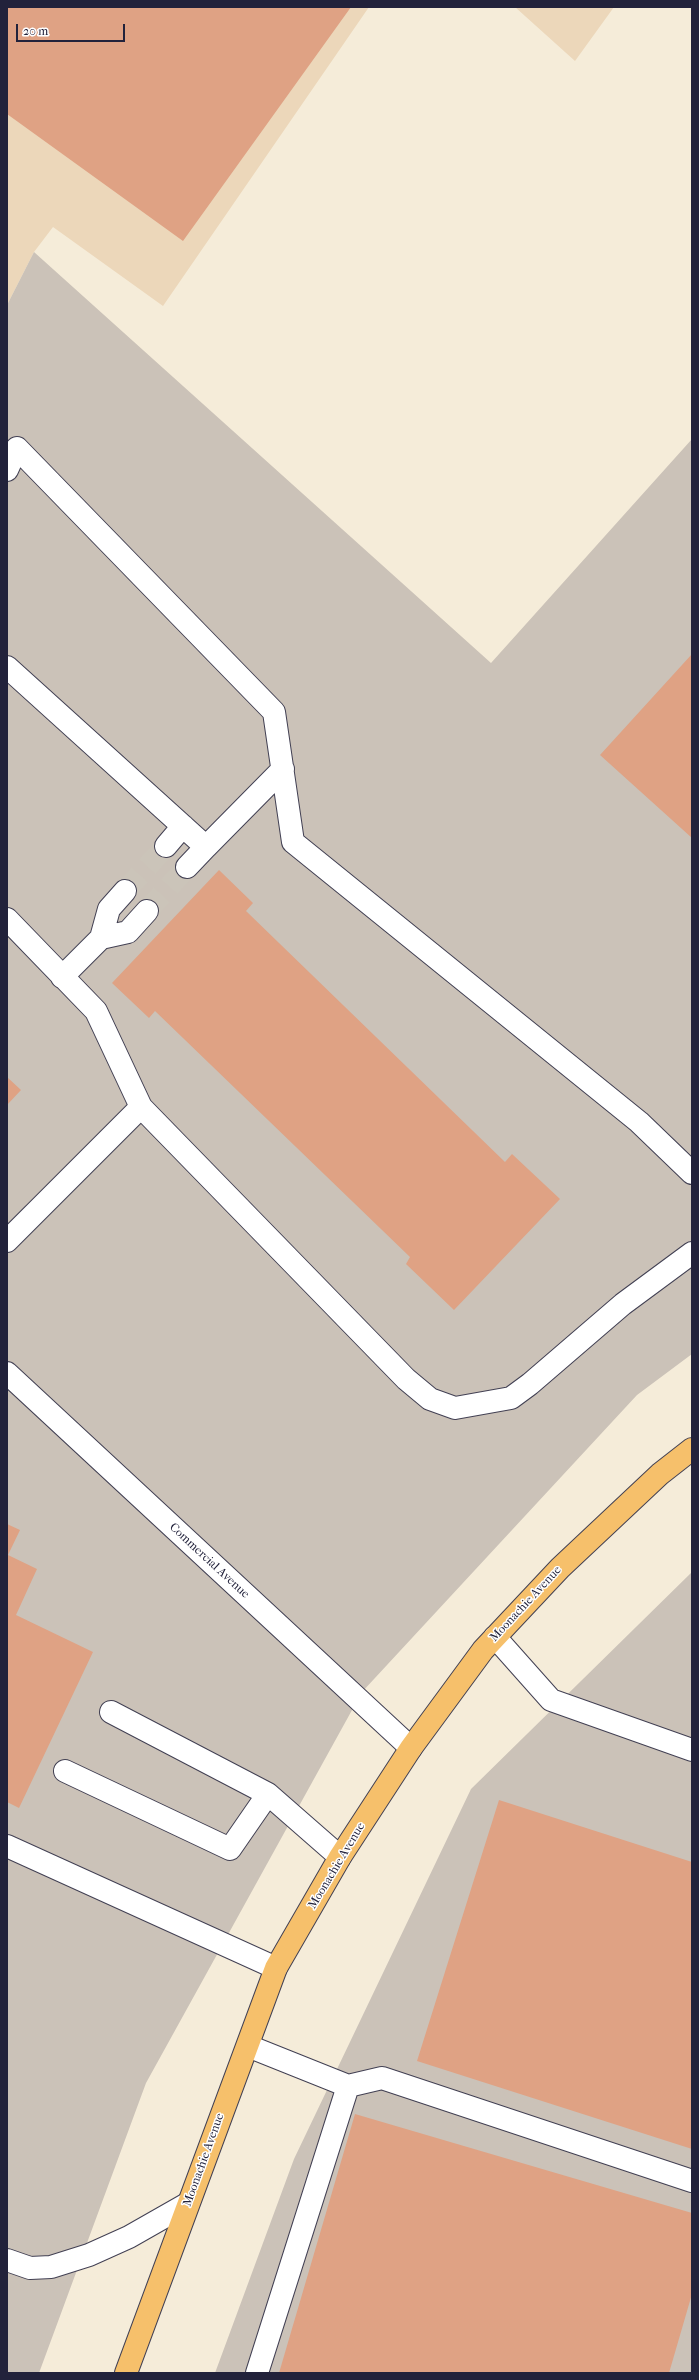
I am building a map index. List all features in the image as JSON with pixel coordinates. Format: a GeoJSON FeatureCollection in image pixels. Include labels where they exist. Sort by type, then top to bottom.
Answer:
{"type":"FeatureCollection","features":[{"type":"Feature","properties":{"kind":"main road","name":"Moonachie Avenue"},"geometry":{"type":"LineString","coordinates":[[126,2373],[276,1968],[340,1857],[411,1748],[495,1637],[560,1568],[660,1474],[692,1449]]}},
{"type":"Feature","properties":{"kind":"street"},"geometry":{"type":"LineString","coordinates":[[7,470],[18,448],[274,712],[293,842],[639,1122],[692,1173]]}},
{"type":"Feature","properties":{"kind":"street"},"geometry":{"type":"LineString","coordinates":[[7,666],[206,847]]}},
{"type":"Feature","properties":{"kind":"street"},"geometry":{"type":"LineString","coordinates":[[187,867],[283,769]]}},
{"type":"Feature","properties":{"kind":"street"},"geometry":{"type":"LineString","coordinates":[[166,846],[183,826]]}},
{"type":"Feature","properties":{"kind":"street"},"geometry":{"type":"LineString","coordinates":[[62,977],[101,938],[109,909],[125,891]]}},
{"type":"Feature","properties":{"kind":"street"},"geometry":{"type":"LineString","coordinates":[[101,938],[128,932],[147,911]]}},
{"type":"Feature","properties":{"kind":"street"},"geometry":{"type":"LineString","coordinates":[[7,919],[96,1011],[140,1107],[406,1379],[430,1399],[455,1408],[510,1398],[530,1384],[624,1304],[692,1253]]}},
{"type":"Feature","properties":{"kind":"street"},"geometry":{"type":"LineString","coordinates":[[7,1241],[140,1107]]}},
{"type":"Feature","properties":{"kind":"street","name":"Commercial Avenue"},"geometry":{"type":"LineString","coordinates":[[7,1373],[411,1748]]}},
{"type":"Feature","properties":{"kind":"street"},"geometry":{"type":"LineString","coordinates":[[495,1637],[551,1700],[692,1750]]}},
{"type":"Feature","properties":{"kind":"street"},"geometry":{"type":"LineString","coordinates":[[111,1712],[268,1794],[340,1857]]}},
{"type":"Feature","properties":{"kind":"street"},"geometry":{"type":"LineString","coordinates":[[65,1771],[230,1849],[268,1794]]}},
{"type":"Feature","properties":{"kind":"street"},"geometry":{"type":"LineString","coordinates":[[7,1846],[276,1968]]}},
{"type":"Feature","properties":{"kind":"street"},"geometry":{"type":"LineString","coordinates":[[248,2046],[348,2086],[382,2078],[692,2181]]}},
{"type":"Feature","properties":{"kind":"street"},"geometry":{"type":"LineString","coordinates":[[257,2373],[348,2086]]}},
{"type":"Feature","properties":{"kind":"street"},"geometry":{"type":"LineString","coordinates":[[7,2260],[30,2268],[51,2267],[89,2255],[129,2237],[188,2204]]}},
{"type":"Feature","properties":{"kind":"shaded area"},"geometry":{"type":"Polygon","coordinates":[[[7,7],[369,7],[163,306],[53,227],[34,252],[7,305],[7,7]]]}},
{"type":"Feature","properties":{"kind":"shaded area"},"geometry":{"type":"Polygon","coordinates":[[[515,7],[614,7],[575,61],[515,7]]]}},
{"type":"Feature","properties":{"kind":"shaded area"},"geometry":{"type":"Polygon","coordinates":[[[34,252],[491,663],[692,439],[692,1354],[637,1395],[362,1692],[146,2083],[39,2373],[7,2373],[7,305],[34,252]]]}},
{"type":"Feature","properties":{"kind":"shaded area"},"geometry":{"type":"Polygon","coordinates":[[[692,1572],[692,2373],[215,2373],[294,2159],[471,1789],[692,1572]]]}},
{"type":"Feature","properties":{"kind":"building"},"geometry":{"type":"Polygon","coordinates":[[[7,7],[351,7],[183,241],[7,114],[7,7]]]}},
{"type":"Feature","properties":{"kind":"building"},"geometry":{"type":"Polygon","coordinates":[[[692,654],[692,838],[600,755],[692,654]]]}},
{"type":"Feature","properties":{"kind":"building"},"geometry":{"type":"Polygon","coordinates":[[[219,870],[253,903],[246,911],[505,1162],[512,1154],[560,1199],[454,1310],[406,1264],[410,1257],[155,1011],[149,1018],[112,983],[219,870]]]}},
{"type":"Feature","properties":{"kind":"building"},"geometry":{"type":"Polygon","coordinates":[[[7,1077],[21,1090],[7,1105],[7,1077]]]}},
{"type":"Feature","properties":{"kind":"building"},"geometry":{"type":"Polygon","coordinates":[[[7,1524],[20,1530],[8,1555],[37,1569],[16,1615],[93,1652],[19,1808],[7,1802],[7,1524]]]}},
{"type":"Feature","properties":{"kind":"building"},"geometry":{"type":"Polygon","coordinates":[[[499,1800],[692,1862],[692,2149],[417,2061],[499,1800]]]}},
{"type":"Feature","properties":{"kind":"building"},"geometry":{"type":"Polygon","coordinates":[[[355,2114],[692,2213],[692,2294],[669,2373],[279,2373],[355,2114]]]}},
{"type":"Feature","properties":{"kind":"tunnel"},"geometry":{"type":"LineString","coordinates":[[125,891],[166,846]]}},
{"type":"Feature","properties":{"kind":"tunnel"},"geometry":{"type":"LineString","coordinates":[[147,911],[187,867]]}}]}
